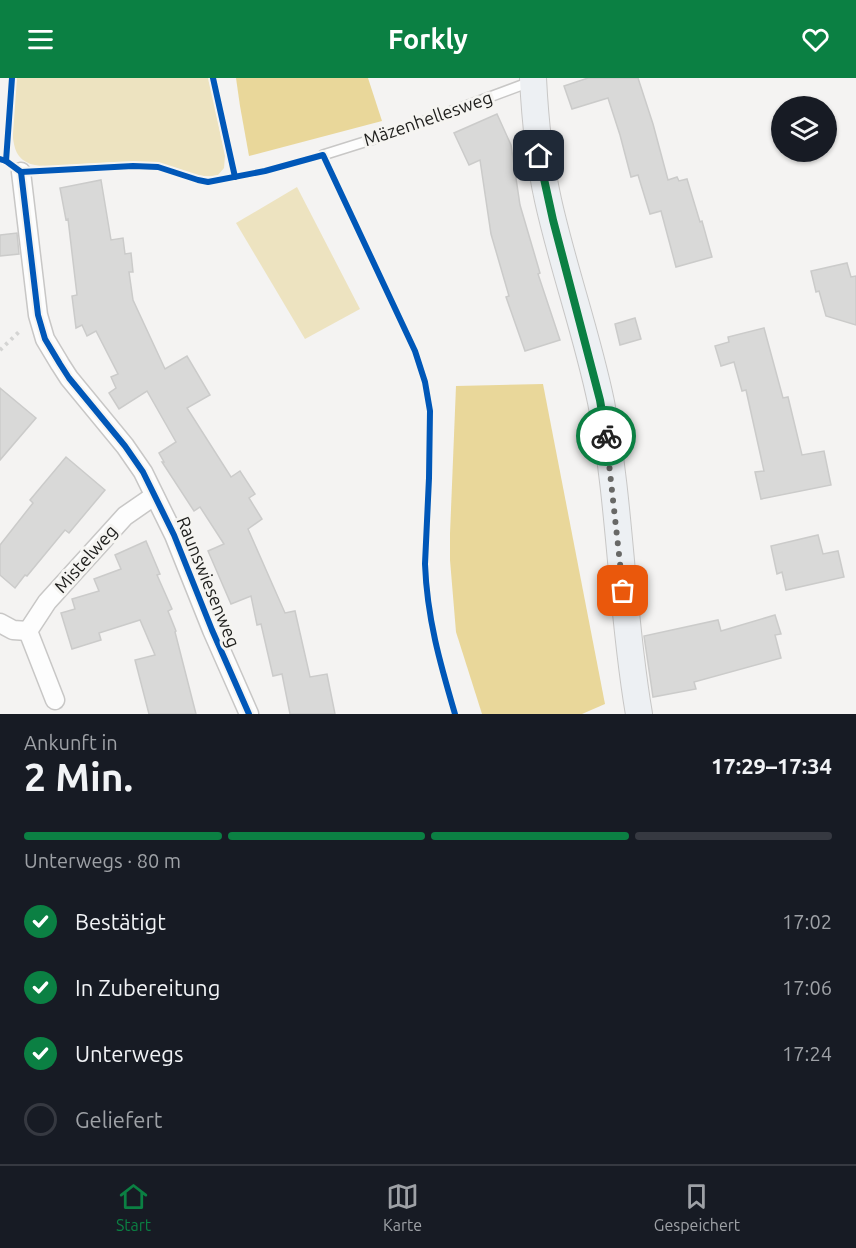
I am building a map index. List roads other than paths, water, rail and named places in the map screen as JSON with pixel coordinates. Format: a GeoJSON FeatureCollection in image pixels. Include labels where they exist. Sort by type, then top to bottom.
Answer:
{"type":"FeatureCollection","features":[{"type":"Feature","properties":{"kind":"main road"},"geometry":{"type":"LineString","coordinates":[[533,80],[536,132],[548,200],[604,421],[639,714]]}},
{"type":"Feature","properties":{"kind":"street","name":"Raunswiesenweg"},"geometry":{"type":"LineString","coordinates":[[21,172],[38,315],[45,339],[60,364],[137,463],[174,536],[249,714]]}},
{"type":"Feature","properties":{"kind":"street","name":"Mistelweg"},"geometry":{"type":"LineString","coordinates":[[27,631],[47,602],[125,516],[154,496]]}},
{"type":"Feature","properties":{"kind":"street"},"geometry":{"type":"LineString","coordinates":[[0,623],[13,630],[27,631],[55,700]]}},
{"type":"Feature","properties":{"kind":"lane","name":"Mäzenhellesweg"},"geometry":{"type":"LineString","coordinates":[[323,155],[393,133],[533,80]]}}]}
